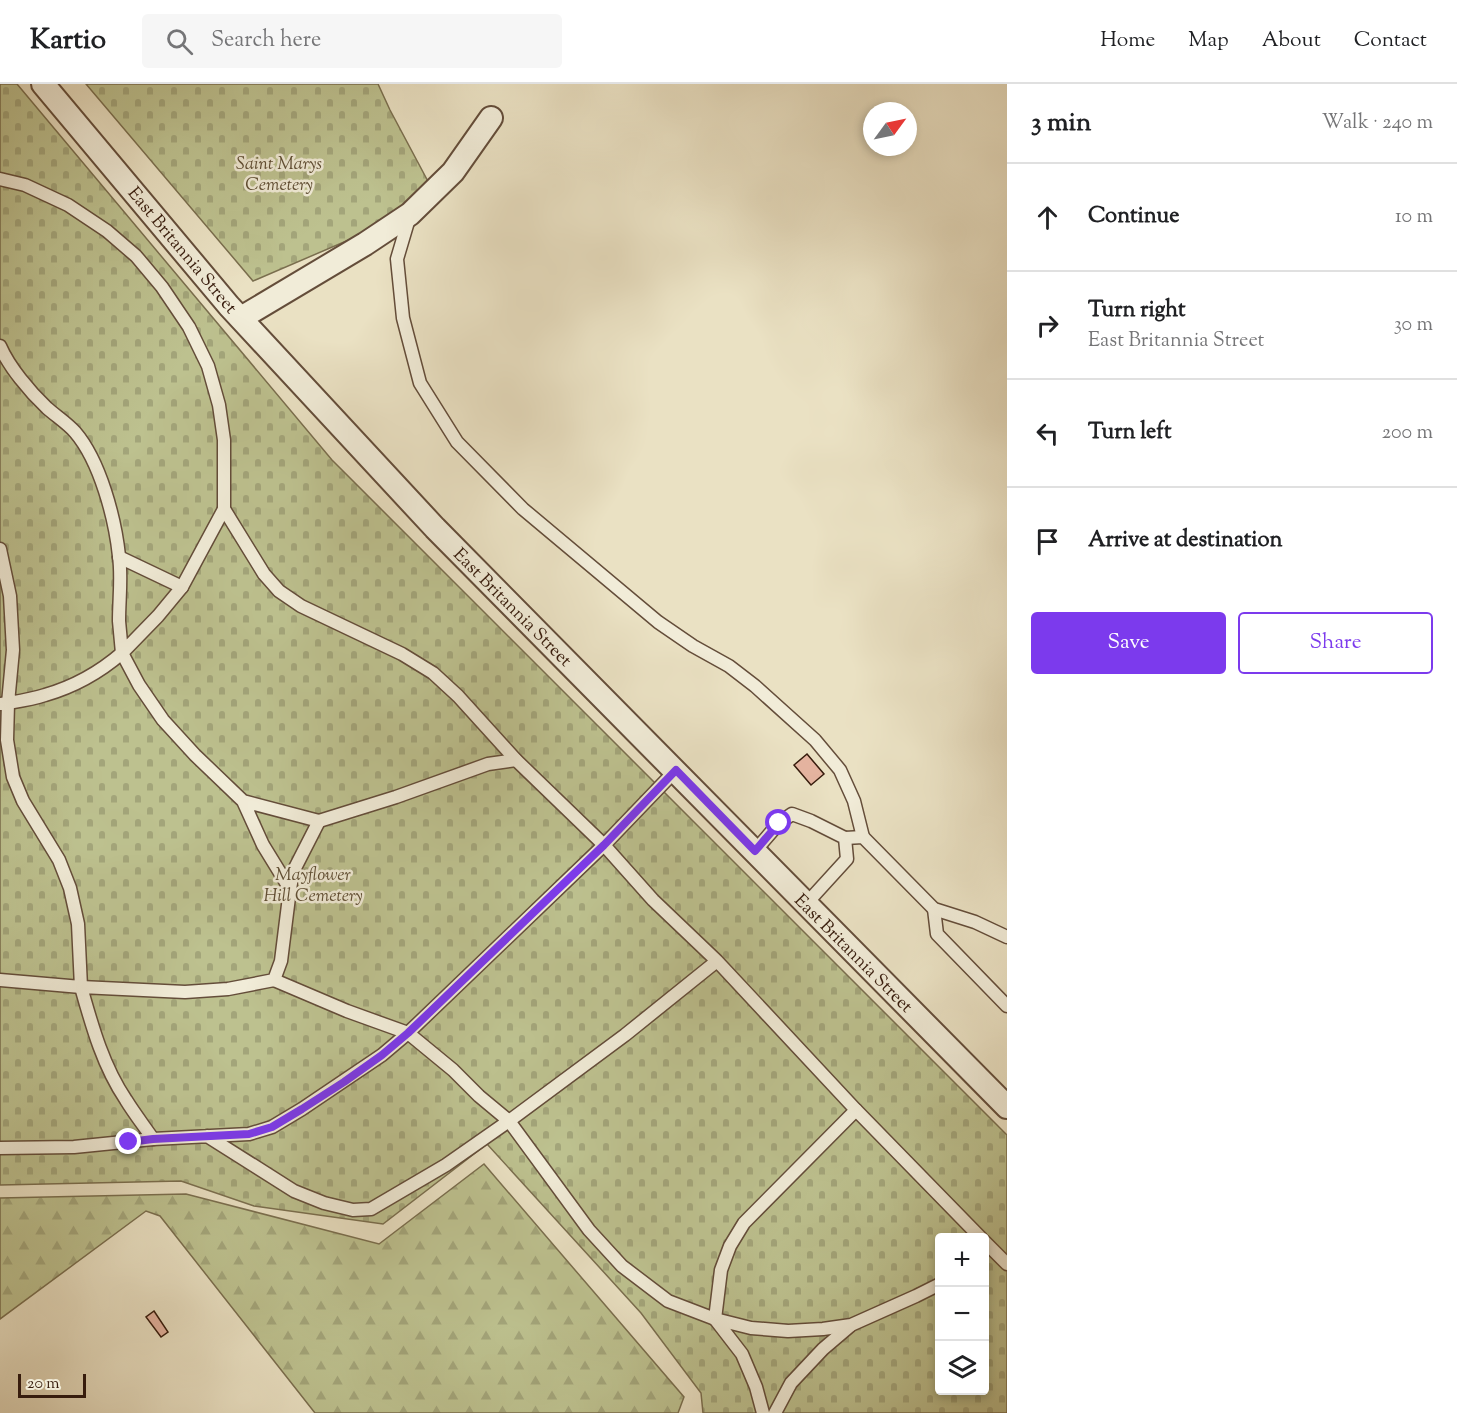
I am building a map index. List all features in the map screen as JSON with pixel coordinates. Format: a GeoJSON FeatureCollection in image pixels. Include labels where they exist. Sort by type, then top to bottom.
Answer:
{"type":"FeatureCollection","features":[{"type":"Feature","properties":{"kind":"street","name":"East Britannia Street"},"geometry":{"type":"LineString","coordinates":[[43,84],[241,318],[435,528],[1007,1107]]}},
{"type":"Feature","properties":{"kind":"street"},"geometry":{"type":"LineString","coordinates":[[241,318],[365,244],[410,214],[453,172],[491,118]]}},
{"type":"Feature","properties":{"kind":"lane"},"geometry":{"type":"LineString","coordinates":[[0,179],[25,185],[68,205],[107,231],[136,256],[162,287],[189,327],[208,366],[219,405],[224,440],[224,509],[182,587],[158,616],[108,665],[79,682],[45,695],[4,703]]}},
{"type":"Feature","properties":{"kind":"lane"},"geometry":{"type":"LineString","coordinates":[[410,214],[397,259],[403,318],[420,383],[457,442],[523,509],[658,622],[693,646],[729,666],[815,740],[840,771],[854,801],[863,837],[934,909],[975,922],[1007,937]]}},
{"type":"Feature","properties":{"kind":"lane"},"geometry":{"type":"LineString","coordinates":[[0,346],[32,393],[74,431],[85,447],[105,491],[119,557],[119,624],[122,653],[164,720],[195,755],[243,801],[263,845],[290,889]]}},
{"type":"Feature","properties":{"kind":"lane"},"geometry":{"type":"LineString","coordinates":[[224,509],[264,574],[279,591],[301,606],[402,654],[433,673],[458,696],[516,760],[604,845],[654,900],[717,961],[856,1110],[976,1233]]}},
{"type":"Feature","properties":{"kind":"lane"},"geometry":{"type":"LineString","coordinates":[[0,549],[10,596],[13,650],[4,703],[13,777],[23,801],[59,860],[70,888],[78,924],[81,987],[92,1027],[106,1062],[126,1100],[153,1139]]}},
{"type":"Feature","properties":{"kind":"lane"},"geometry":{"type":"LineString","coordinates":[[119,557],[182,587]]}},
{"type":"Feature","properties":{"kind":"lane"},"geometry":{"type":"LineString","coordinates":[[243,801],[319,821],[396,797],[488,764],[516,760]]}},
{"type":"Feature","properties":{"kind":"lane"},"geometry":{"type":"LineString","coordinates":[[0,1148],[74,1147],[153,1139],[249,1134],[272,1127],[344,1082],[408,1033],[604,845],[676,770]]}},
{"type":"Feature","properties":{"kind":"lane"},"geometry":{"type":"LineString","coordinates":[[755,851],[779,823],[792,814],[811,820],[846,838],[863,837]]}},
{"type":"Feature","properties":{"kind":"lane"},"geometry":{"type":"LineString","coordinates":[[274,980],[286,930],[293,872],[319,821]]}},
{"type":"Feature","properties":{"kind":"lane"},"geometry":{"type":"LineString","coordinates":[[806,904],[847,859],[846,838]]}},
{"type":"Feature","properties":{"kind":"lane"},"geometry":{"type":"LineString","coordinates":[[934,909],[937,934],[1007,1006]]}},
{"type":"Feature","properties":{"kind":"lane"},"geometry":{"type":"LineString","coordinates":[[207,1136],[294,1191],[324,1203],[353,1210],[371,1209],[446,1165],[509,1121],[625,1035],[717,961]]}},
{"type":"Feature","properties":{"kind":"lane"},"geometry":{"type":"LineString","coordinates":[[0,980],[185,992],[274,980],[347,1011],[408,1033],[509,1121],[589,1230],[622,1266],[668,1301],[715,1319],[751,1328],[788,1331],[851,1325],[935,1286]]}},
{"type":"Feature","properties":{"kind":"lane"},"geometry":{"type":"LineString","coordinates":[[763,1413],[756,1387],[742,1354],[715,1319],[721,1270],[730,1246],[744,1223],[856,1110]]}},
{"type":"Feature","properties":{"kind":"lane"},"geometry":{"type":"LineString","coordinates":[[989,1246],[1007,1263]]}},
{"type":"Feature","properties":{"kind":"lane"},"geometry":{"type":"LineString","coordinates":[[775,1413],[791,1383],[823,1349],[851,1325]]}},
{"type":"Feature","properties":{"kind":"green space","name":"Mayflower Hill Cemetery"},"geometry":{"type":"Polygon","coordinates":[[[0,84],[17,84],[332,460],[1007,1135],[1007,1413],[703,1413],[701,1393],[641,1313],[487,1144],[383,1224],[254,1206],[181,1181],[0,1185],[0,84]]]}},
{"type":"Feature","properties":{"kind":"green space","name":"Saint Marys Cemetery"},"geometry":{"type":"Polygon","coordinates":[[[86,84],[378,84],[431,187],[379,227],[253,281],[86,84]]]}},
{"type":"Feature","properties":{"kind":"green space"},"geometry":{"type":"Polygon","coordinates":[[[484,1164],[684,1397],[678,1413],[315,1413],[160,1216],[146,1211],[0,1319],[0,1198],[186,1194],[379,1244],[484,1164]]]}},
{"type":"Feature","properties":{"kind":"building"},"geometry":{"type":"Polygon","coordinates":[[[807,754],[824,774],[811,785],[794,765],[807,754]]]}},
{"type":"Feature","properties":{"kind":"building"},"geometry":{"type":"Polygon","coordinates":[[[154,1311],[168,1332],[161,1337],[146,1317],[154,1311]]]}},
{"type":"Feature","properties":{"kind":"route"},"geometry":{"type":"LineString","coordinates":[[129,1142],[249,1134],[272,1127],[344,1082],[408,1033],[604,845],[676,770],[755,851],[779,823]]}}]}
